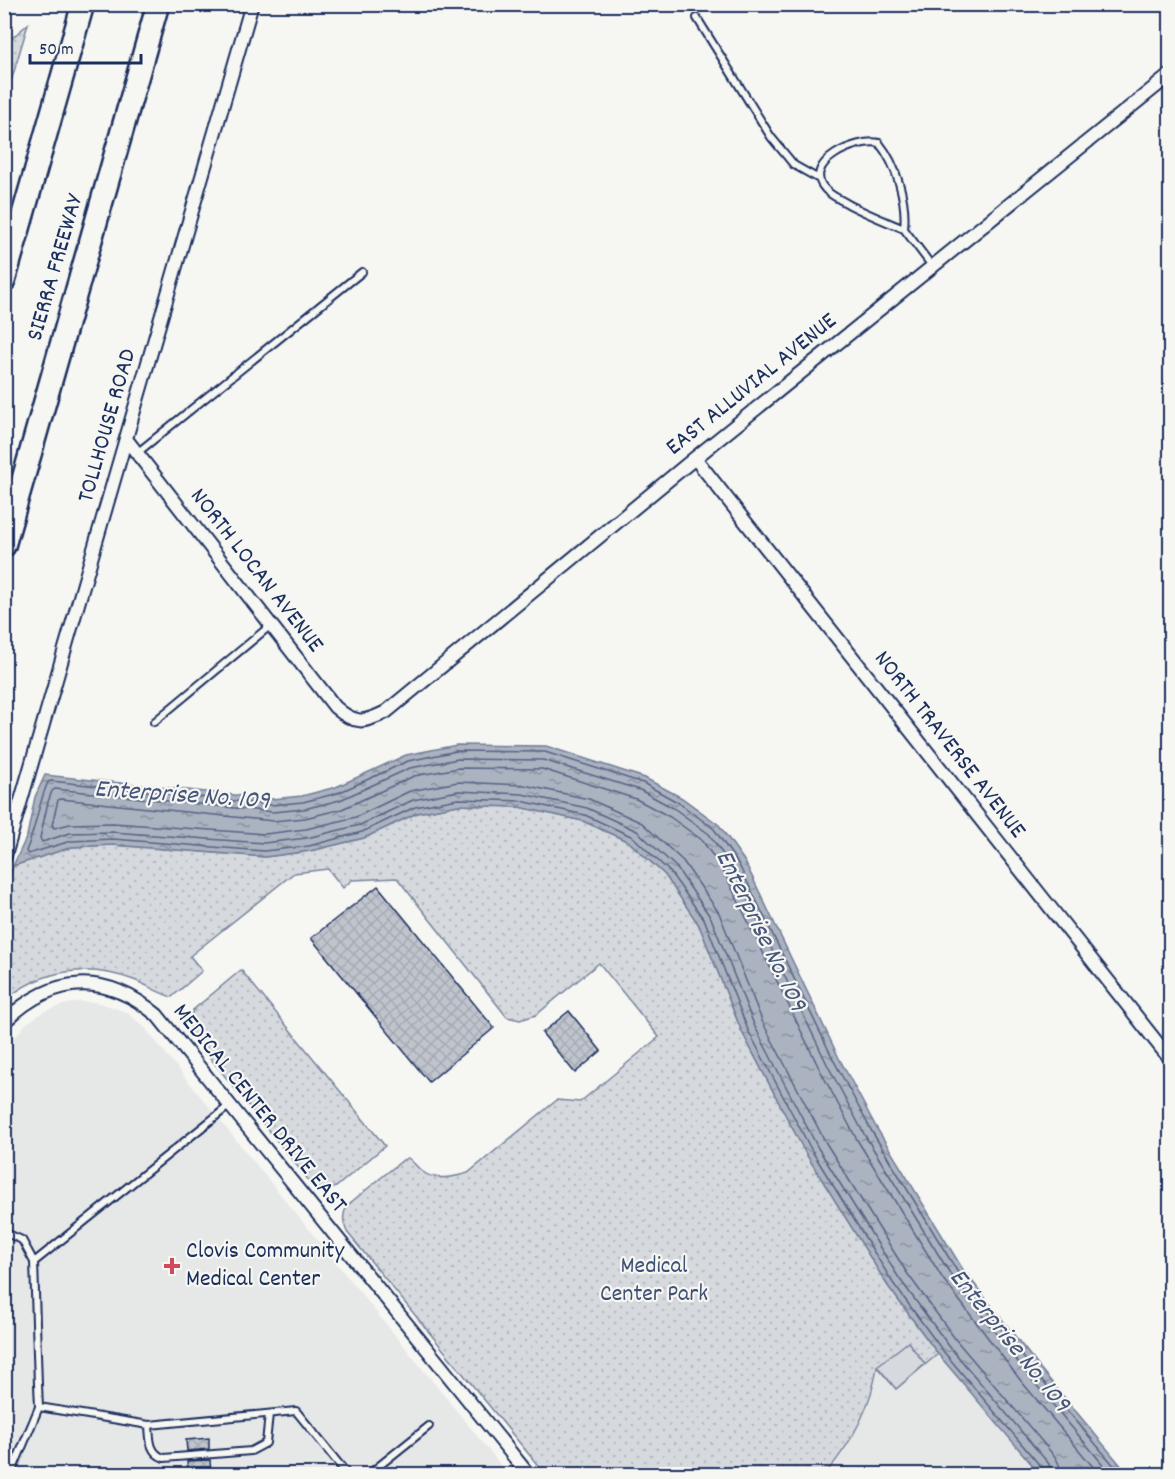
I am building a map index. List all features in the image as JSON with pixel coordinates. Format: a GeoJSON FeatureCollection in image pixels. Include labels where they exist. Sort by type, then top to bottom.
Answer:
{"type":"FeatureCollection","features":[{"type":"Feature","properties":{"kind":"highway","name":"SIERRA FREEWAY"},"geometry":{"type":"LineString","coordinates":[[4,281],[83,4]]}},
{"type":"Feature","properties":{"kind":"highway","name":"SIERRA FREEWAY"},"geometry":{"type":"LineString","coordinates":[[4,546],[158,4]]}},
{"type":"Feature","properties":{"kind":"street","name":"TOLLHOUSE ROAD"},"geometry":{"type":"LineString","coordinates":[[4,859],[252,4]]}},
{"type":"Feature","properties":{"kind":"street","name":"EAST ALLUVIAL AVENUE"},"geometry":{"type":"LineString","coordinates":[[359,722],[386,712],[694,458],[1170,75]]}},
{"type":"Feature","properties":{"kind":"street","name":"NORTH LOCAN AVENUE"},"geometry":{"type":"LineString","coordinates":[[126,440],[336,707],[346,717],[359,722]]}},
{"type":"Feature","properties":{"kind":"street","name":"NORTH TRAVERSE AVENUE"},"geometry":{"type":"LineString","coordinates":[[694,458],[1170,1059]]}},
{"type":"Feature","properties":{"kind":"street","name":"MEDICAL CENTER DRIVE EAST"},"geometry":{"type":"LineString","coordinates":[[4,1022],[30,1000],[57,987],[88,985],[106,987],[123,993],[157,1015],[528,1474]]}},
{"type":"Feature","properties":{"kind":"lane"},"geometry":{"type":"LineString","coordinates":[[697,18],[771,137],[794,165],[819,179]]}},
{"type":"Feature","properties":{"kind":"lane"},"geometry":{"type":"LineString","coordinates":[[904,229],[903,197],[893,168],[879,143],[860,143],[842,149],[827,160],[818,175],[823,187],[831,195],[865,213],[904,229],[932,267]]}},
{"type":"Feature","properties":{"kind":"lane"},"geometry":{"type":"LineString","coordinates":[[137,453],[362,272]]}},
{"type":"Feature","properties":{"kind":"lane"},"geometry":{"type":"LineString","coordinates":[[154,722],[271,625]]}},
{"type":"Feature","properties":{"kind":"lane"},"geometry":{"type":"LineString","coordinates":[[34,1262],[230,1105]]}},
{"type":"Feature","properties":{"kind":"lane"},"geometry":{"type":"LineString","coordinates":[[4,1232],[22,1240],[34,1262],[39,1407],[11,1474]]}},
{"type":"Feature","properties":{"kind":"lane"},"geometry":{"type":"LineString","coordinates":[[39,1407],[149,1425],[296,1411],[347,1474]]}},
{"type":"Feature","properties":{"kind":"lane"},"geometry":{"type":"LineString","coordinates":[[149,1425],[150,1444],[159,1456],[164,1458],[250,1451],[266,1443],[269,1414]]}},
{"type":"Feature","properties":{"kind":"lane"},"geometry":{"type":"LineString","coordinates":[[369,1474],[429,1426]]}},
{"type":"Feature","properties":{"kind":"shaded area","name":"Clovis Community Medical Center"},"geometry":{"type":"Polygon","coordinates":[[[78,1002],[95,1002],[126,1012],[144,1027],[508,1474],[5,1474],[4,1058],[14,1038],[26,1024],[43,1012],[78,1002]]]}},
{"type":"Feature","properties":{"kind":"shaded area"},"geometry":{"type":"Polygon","coordinates":[[[938,1354],[1040,1474],[825,1474],[851,1437],[865,1410],[875,1381],[877,1366],[896,1389],[938,1354]]]}},
{"type":"Feature","properties":{"kind":"green space"},"geometry":{"type":"Polygon","coordinates":[[[28,24],[5,102],[5,44],[28,24]]]}},
{"type":"Feature","properties":{"kind":"green space","name":"Medical Center Park"},"geometry":{"type":"Polygon","coordinates":[[[458,805],[519,807],[583,821],[629,842],[665,875],[699,925],[742,1032],[806,1154],[888,1286],[938,1354],[896,1389],[877,1367],[865,1411],[851,1438],[825,1474],[545,1474],[347,1232],[344,1217],[347,1206],[403,1160],[408,1158],[423,1172],[433,1177],[451,1177],[468,1173],[557,1100],[580,1102],[659,1037],[599,963],[536,1015],[520,1020],[507,1017],[397,878],[352,880],[343,888],[328,869],[294,873],[190,956],[202,971],[172,997],[117,975],[83,971],[66,972],[34,981],[5,1000],[5,895],[13,866],[72,847],[113,845],[265,857],[310,851],[364,838],[417,813],[458,805]]]}},
{"type":"Feature","properties":{"kind":"green space"},"geometry":{"type":"Polygon","coordinates":[[[241,970],[385,1146],[336,1187],[322,1189],[310,1182],[191,1034],[189,1021],[193,1010],[241,970]]]}},
{"type":"Feature","properties":{"kind":"green space"},"geometry":{"type":"Polygon","coordinates":[[[908,1342],[925,1364],[896,1389],[877,1366],[908,1342]]]}},
{"type":"Feature","properties":{"kind":"water","name":"Enterprise No. 109"},"geometry":{"type":"Polygon","coordinates":[[[457,745],[546,746],[645,778],[682,798],[719,825],[745,862],[839,1058],[876,1127],[962,1268],[1039,1367],[1128,1474],[1040,1474],[938,1354],[888,1286],[806,1154],[742,1032],[699,925],[665,875],[629,842],[583,821],[519,807],[458,805],[417,813],[364,838],[310,851],[265,857],[113,845],[72,847],[13,866],[27,836],[35,797],[45,775],[272,799],[302,796],[336,787],[406,755],[457,745]]]}},
{"type":"Feature","properties":{"kind":"building"},"geometry":{"type":"Polygon","coordinates":[[[378,886],[494,1028],[429,1082],[311,938],[378,886]]]}},
{"type":"Feature","properties":{"kind":"building"},"geometry":{"type":"Polygon","coordinates":[[[569,1011],[601,1051],[575,1073],[542,1033],[569,1011]]]}},
{"type":"Feature","properties":{"kind":"building"},"geometry":{"type":"Polygon","coordinates":[[[209,1438],[209,1449],[187,1451],[186,1440],[209,1438]]]}},
{"type":"Feature","properties":{"kind":"building"},"geometry":{"type":"Polygon","coordinates":[[[210,1460],[211,1474],[188,1474],[187,1461],[210,1460]]]}},
{"type":"Feature","properties":{"kind":"place","name":"Clovis Community Medical Center"},"geometry":{"type":"Point","coordinates":[172,1266]}}]}
